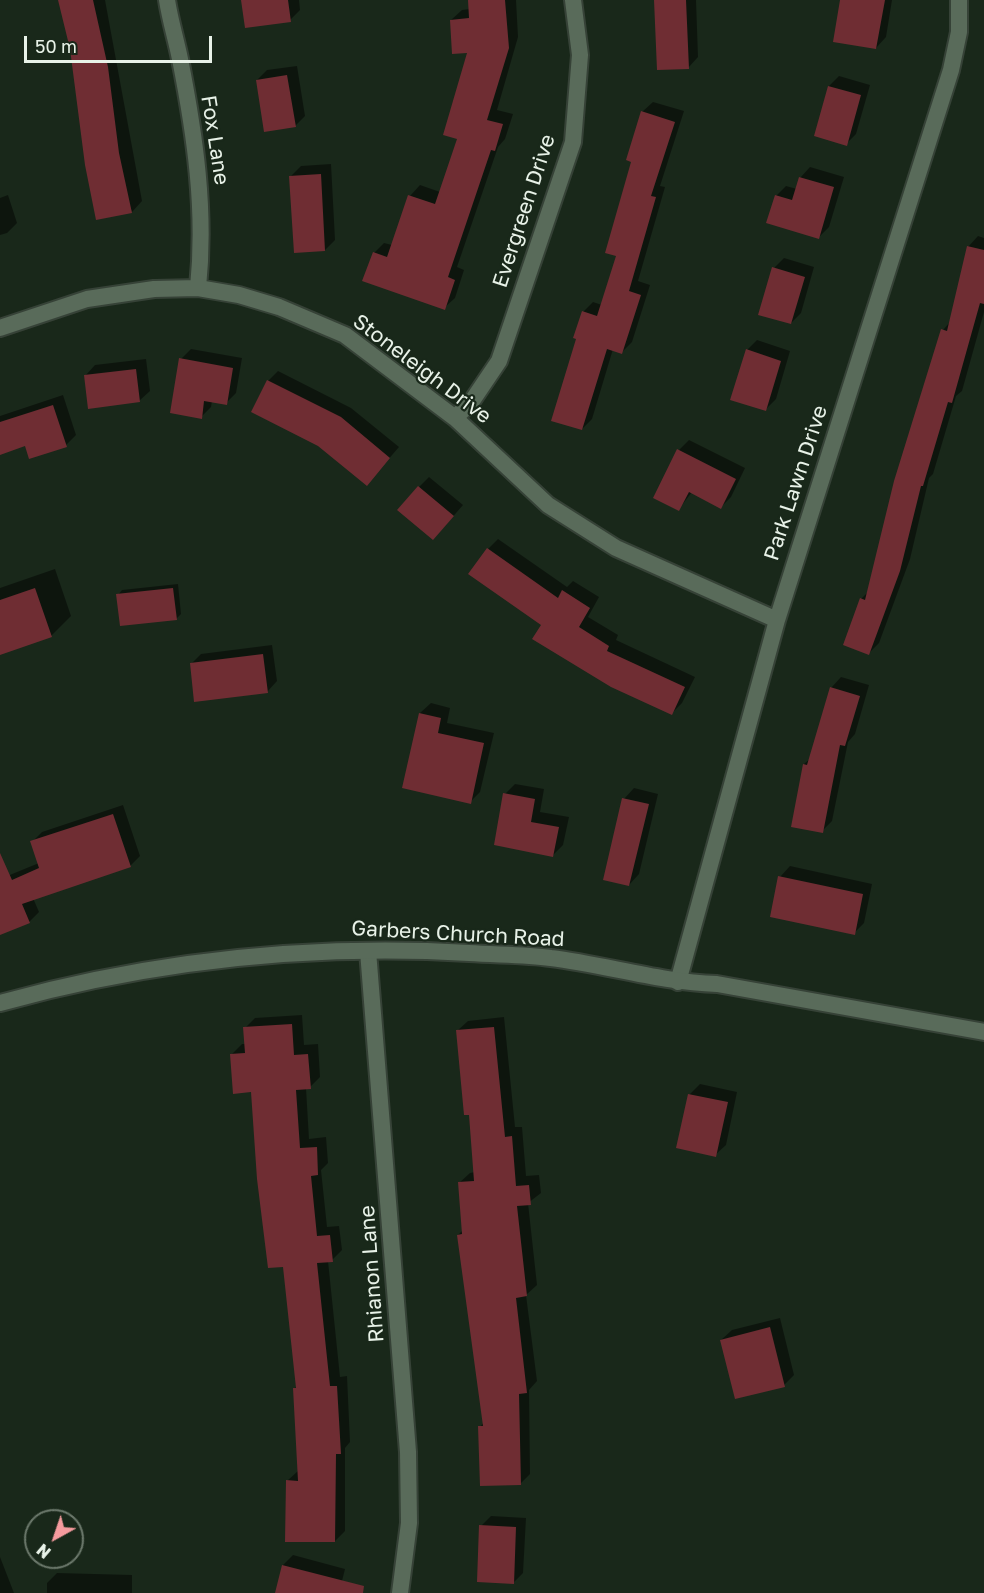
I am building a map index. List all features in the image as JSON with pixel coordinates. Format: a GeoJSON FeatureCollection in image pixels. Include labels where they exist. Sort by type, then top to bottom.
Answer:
{"type":"FeatureCollection","features":[{"type":"Feature","properties":{"kind":"street","name":"Fox Lane"},"geometry":{"type":"LineString","coordinates":[[167,0],[180,57],[201,198],[202,249],[198,288]]}},
{"type":"Feature","properties":{"kind":"street","name":"Evergreen Drive"},"geometry":{"type":"LineString","coordinates":[[455,418],[472,401],[499,361],[573,142],[580,55],[573,0]]}},
{"type":"Feature","properties":{"kind":"street","name":"Park Lawn Drive"},"geometry":{"type":"LineString","coordinates":[[678,982],[777,620],[951,70],[959,33],[959,0]]}},
{"type":"Feature","properties":{"kind":"street","name":"Stoneleigh Drive"},"geometry":{"type":"LineString","coordinates":[[0,328],[87,299],[154,289],[198,288],[239,295],[279,307],[345,335],[455,418],[548,506],[616,548],[777,620]]}},
{"type":"Feature","properties":{"kind":"street","name":"Garbers Church Road"},"geometry":{"type":"LineString","coordinates":[[0,1003],[93,980],[165,967],[263,955],[420,950],[550,958],[678,982],[717,984],[984,1032]]}},
{"type":"Feature","properties":{"kind":"street","name":"Rhianon Lane"},"geometry":{"type":"LineString","coordinates":[[368,951],[408,1452],[409,1523],[400,1593]]}},
{"type":"Feature","properties":{"kind":"building"},"geometry":{"type":"Polygon","coordinates":[[[58,0],[93,0],[108,67],[119,153],[132,213],[96,220],[85,165],[70,49],[58,0]]]}},
{"type":"Feature","properties":{"kind":"building"},"geometry":{"type":"Polygon","coordinates":[[[241,0],[288,0],[291,22],[245,28],[241,0]]]}},
{"type":"Feature","properties":{"kind":"building"},"geometry":{"type":"Polygon","coordinates":[[[468,0],[505,0],[509,48],[487,120],[503,124],[495,151],[491,150],[448,277],[455,280],[445,310],[362,281],[373,252],[387,257],[408,195],[435,204],[457,139],[443,135],[467,53],[452,54],[450,20],[469,18],[468,0]]]}},
{"type":"Feature","properties":{"kind":"building"},"geometry":{"type":"Polygon","coordinates":[[[654,0],[686,0],[689,69],[657,70],[654,0]]]}},
{"type":"Feature","properties":{"kind":"building"},"geometry":{"type":"Polygon","coordinates":[[[840,0],[885,0],[876,49],[833,42],[840,0]]]}},
{"type":"Feature","properties":{"kind":"building"},"geometry":{"type":"Polygon","coordinates":[[[287,75],[296,127],[264,132],[256,80],[287,75]]]}},
{"type":"Feature","properties":{"kind":"building"},"geometry":{"type":"Polygon","coordinates":[[[828,86],[861,95],[847,146],[814,136],[828,86]]]}},
{"type":"Feature","properties":{"kind":"building"},"geometry":{"type":"Polygon","coordinates":[[[641,111],[675,122],[651,196],[656,197],[629,291],[641,295],[622,354],[607,349],[582,430],[551,421],[576,339],[573,338],[582,311],[597,316],[616,256],[605,253],[631,162],[626,160],[641,111]]]}},
{"type":"Feature","properties":{"kind":"building"},"geometry":{"type":"Polygon","coordinates":[[[321,174],[325,251],[294,253],[289,176],[321,174]]]}},
{"type":"Feature","properties":{"kind":"building"},"geometry":{"type":"Polygon","coordinates":[[[799,177],[834,187],[819,239],[766,223],[775,195],[792,200],[799,177]]]}},
{"type":"Feature","properties":{"kind":"building"},"geometry":{"type":"Polygon","coordinates":[[[967,246],[984,250],[984,304],[980,303],[952,403],[948,402],[923,486],[921,486],[900,571],[869,655],[843,645],[860,598],[865,600],[894,481],[941,329],[947,331],[967,246]]]}},
{"type":"Feature","properties":{"kind":"building"},"geometry":{"type":"Polygon","coordinates":[[[772,267],[805,277],[791,324],[758,315],[772,267]]]}},
{"type":"Feature","properties":{"kind":"building"},"geometry":{"type":"Polygon","coordinates":[[[746,349],[781,361],[766,411],[730,400],[746,349]]]}},
{"type":"Feature","properties":{"kind":"building"},"geometry":{"type":"Polygon","coordinates":[[[179,358],[233,368],[227,405],[204,401],[202,419],[170,413],[179,358]]]}},
{"type":"Feature","properties":{"kind":"building"},"geometry":{"type":"Polygon","coordinates":[[[136,369],[140,402],[88,409],[84,375],[136,369]]]}},
{"type":"Feature","properties":{"kind":"building"},"geometry":{"type":"Polygon","coordinates":[[[267,380],[341,417],[390,458],[367,486],[318,446],[251,412],[267,380]]]}},
{"type":"Feature","properties":{"kind":"building"},"geometry":{"type":"Polygon","coordinates":[[[53,405],[67,447],[29,459],[25,446],[0,455],[0,422],[53,405]]]}},
{"type":"Feature","properties":{"kind":"building"},"geometry":{"type":"Polygon","coordinates":[[[677,449],[736,479],[721,509],[689,492],[679,511],[653,498],[677,449]]]}},
{"type":"Feature","properties":{"kind":"building"},"geometry":{"type":"Polygon","coordinates":[[[418,486],[454,516],[433,540],[397,510],[418,486]]]}},
{"type":"Feature","properties":{"kind":"building"},"geometry":{"type":"Polygon","coordinates":[[[487,548],[558,598],[562,590],[590,608],[579,627],[609,646],[607,651],[685,687],[672,715],[611,687],[532,639],[541,625],[468,574],[487,548]]]}},
{"type":"Feature","properties":{"kind":"building"},"geometry":{"type":"Polygon","coordinates":[[[35,588],[52,637],[0,655],[0,600],[35,588]]]}},
{"type":"Feature","properties":{"kind":"building"},"geometry":{"type":"Polygon","coordinates":[[[173,588],[177,620],[120,626],[116,594],[173,588]]]}},
{"type":"Feature","properties":{"kind":"building"},"geometry":{"type":"Polygon","coordinates":[[[263,654],[268,693],[194,702],[190,663],[263,654]]]}},
{"type":"Feature","properties":{"kind":"building"},"geometry":{"type":"Polygon","coordinates":[[[830,687],[860,696],[845,746],[840,745],[823,833],[791,827],[803,764],[807,765],[830,687]]]}},
{"type":"Feature","properties":{"kind":"building"},"geometry":{"type":"Polygon","coordinates":[[[419,713],[441,718],[438,733],[484,743],[471,804],[402,788],[419,713]]]}},
{"type":"Feature","properties":{"kind":"building"},"geometry":{"type":"Polygon","coordinates":[[[503,793],[535,799],[531,822],[559,827],[553,857],[494,845],[503,793]]]}},
{"type":"Feature","properties":{"kind":"building"},"geometry":{"type":"Polygon","coordinates":[[[622,798],[649,804],[629,886],[603,880],[622,798]]]}},
{"type":"Feature","properties":{"kind":"building"},"geometry":{"type":"Polygon","coordinates":[[[113,814],[131,867],[22,904],[30,923],[0,935],[0,853],[12,880],[39,868],[30,841],[113,814]]]}},
{"type":"Feature","properties":{"kind":"building"},"geometry":{"type":"Polygon","coordinates":[[[778,876],[863,894],[855,935],[770,917],[778,876]]]}},
{"type":"Feature","properties":{"kind":"building"},"geometry":{"type":"Polygon","coordinates":[[[292,1024],[294,1055],[308,1054],[311,1089],[296,1090],[300,1148],[317,1147],[318,1175],[311,1176],[317,1236],[330,1235],[333,1262],[317,1263],[330,1386],[337,1386],[341,1454],[336,1454],[335,1542],[285,1542],[286,1480],[298,1481],[293,1388],[296,1388],[283,1267],[268,1268],[257,1179],[251,1092],[233,1094],[230,1054],[245,1053],[243,1027],[292,1024]]]}},
{"type":"Feature","properties":{"kind":"building"},"geometry":{"type":"Polygon","coordinates":[[[494,1027],[505,1137],[512,1136],[516,1186],[529,1185],[531,1205],[517,1206],[527,1296],[516,1298],[527,1393],[519,1394],[521,1485],[480,1486],[478,1426],[483,1426],[457,1235],[462,1234],[458,1182],[474,1181],[469,1115],[464,1115],[456,1030],[494,1027]]]}},
{"type":"Feature","properties":{"kind":"building"},"geometry":{"type":"Polygon","coordinates":[[[688,1094],[728,1102],[716,1157],[676,1148],[688,1094]]]}},
{"type":"Feature","properties":{"kind":"building"},"geometry":{"type":"Polygon","coordinates":[[[770,1327],[785,1387],[735,1399],[720,1340],[770,1327]]]}},
{"type":"Feature","properties":{"kind":"building"},"geometry":{"type":"Polygon","coordinates":[[[479,1525],[516,1527],[514,1584],[477,1582],[479,1525]]]}},
{"type":"Feature","properties":{"kind":"building"},"geometry":{"type":"Polygon","coordinates":[[[282,1565],[364,1586],[363,1593],[275,1593],[282,1565]]]}}]}
